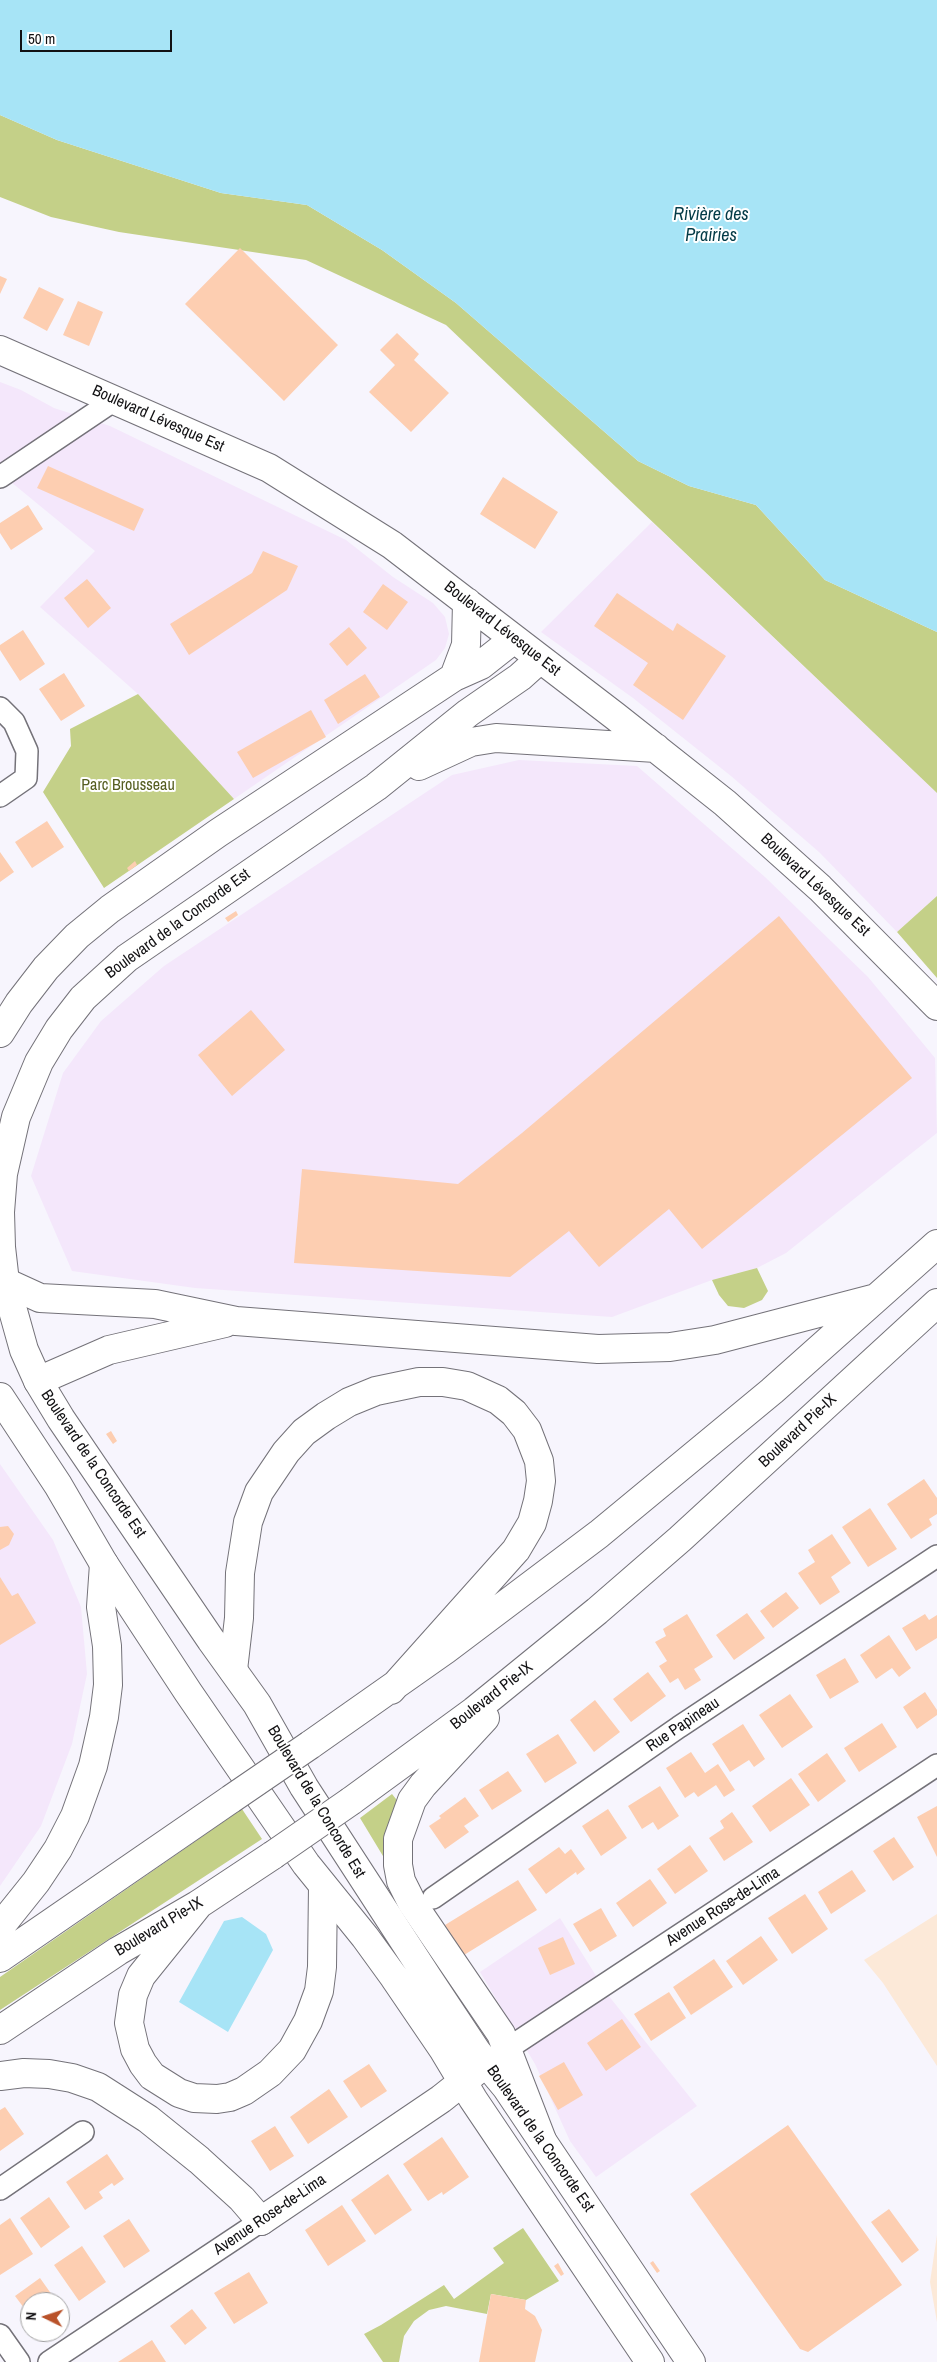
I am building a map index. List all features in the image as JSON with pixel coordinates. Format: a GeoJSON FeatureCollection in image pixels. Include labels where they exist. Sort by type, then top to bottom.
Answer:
{"type":"FeatureCollection","features":[{"type":"Feature","properties":{"kind":"main road","name":"Boulevard Lévesque Est"},"geometry":{"type":"LineString","coordinates":[[0,350],[116,399],[269,468],[385,540],[725,803],[800,869],[866,932],[937,1006]]}},
{"type":"Feature","properties":{"kind":"main road"},"geometry":{"type":"LineString","coordinates":[[454,677],[466,645],[467,602]]}},
{"type":"Feature","properties":{"kind":"main road"},"geometry":{"type":"LineString","coordinates":[[0,1033],[19,1003],[41,974],[93,922],[212,837],[454,677],[480,665],[514,639]]}},
{"type":"Feature","properties":{"kind":"main road","name":"Boulevard de la Concorde Est"},"geometry":{"type":"LineString","coordinates":[[540,659],[520,677],[468,713],[376,787],[127,958],[97,984],[70,1013],[30,1079],[10,1136],[3,1174],[0,1212],[1,1247],[5,1282],[24,1350],[38,1381],[61,1419],[257,1704],[296,1774],[360,1876],[486,2064],[506,2087],[691,2362]]}},
{"type":"Feature","properties":{"kind":"main road"},"geometry":{"type":"LineString","coordinates":[[376,787],[464,745],[486,738],[656,748]]}},
{"type":"Feature","properties":{"kind":"main road"},"geometry":{"type":"LineString","coordinates":[[0,1958],[391,1690],[539,1580],[667,1479],[786,1379],[937,1244]]}},
{"type":"Feature","properties":{"kind":"main road"},"geometry":{"type":"LineString","coordinates":[[5,1282],[40,1298],[155,1304],[236,1321],[579,1349],[644,1348],[695,1344],[740,1335],[876,1298]]}},
{"type":"Feature","properties":{"kind":"main road","name":"Boulevard Pie-IX"},"geometry":{"type":"LineString","coordinates":[[0,2030],[118,1951],[199,1904],[273,1855],[417,1754],[538,1660],[680,1539],[937,1303]]}},
{"type":"Feature","properties":{"kind":"main road"},"geometry":{"type":"LineString","coordinates":[[0,1390],[38,1381],[110,1350],[236,1321]]}},
{"type":"Feature","properties":{"kind":"main road"},"geometry":{"type":"LineString","coordinates":[[4,1413],[38,1381]]}},
{"type":"Feature","properties":{"kind":"main road"},"geometry":{"type":"LineString","coordinates":[[233,1670],[239,1618],[240,1573],[248,1522],[259,1492],[286,1452],[304,1432],[326,1416],[349,1402],[376,1391],[419,1382],[443,1382],[467,1386],[498,1400],[514,1413],[527,1430],[539,1461],[541,1481],[537,1507],[527,1532],[510,1557],[391,1690]]}},
{"type":"Feature","properties":{"kind":"main road","name":"Boulevard de la Concorde Est"},"geometry":{"type":"LineString","coordinates":[[4,1413],[58,1485],[104,1564],[220,1739],[323,1886],[366,1937],[443,2048],[462,2082],[650,2362]]}},
{"type":"Feature","properties":{"kind":"main road"},"geometry":{"type":"LineString","coordinates":[[0,1927],[36,1882],[58,1849],[75,1816],[93,1766],[104,1717],[108,1685],[107,1646],[101,1607],[104,1564]]}},
{"type":"Feature","properties":{"kind":"main road"},"geometry":{"type":"LineString","coordinates":[[538,1660],[418,1791],[406,1813],[397,1847],[400,1873],[408,1895],[501,2034],[542,2140]]}},
{"type":"Feature","properties":{"kind":"main road"},"geometry":{"type":"LineString","coordinates":[[199,1904],[141,1976],[133,1995],[129,2023],[134,2049],[152,2076],[166,2086],[187,2096],[217,2099],[230,2097],[244,2091],[270,2073],[292,2050],[308,2022],[319,1992],[322,1967],[323,1886]]}},
{"type":"Feature","properties":{"kind":"main road","name":"Avenue Rose-de-Lima"},"geometry":{"type":"LineString","coordinates":[[261,2222],[441,2099],[486,2064]]}},
{"type":"Feature","properties":{"kind":"main road"},"geometry":{"type":"LineString","coordinates":[[0,2076],[24,2073],[49,2074],[72,2078],[98,2087],[148,2119],[193,2156],[242,2199],[261,2222]]}},
{"type":"Feature","properties":{"kind":"street"},"geometry":{"type":"LineString","coordinates":[[0,477],[116,399]]}},
{"type":"Feature","properties":{"kind":"street"},"geometry":{"type":"LineString","coordinates":[[0,708],[14,722],[27,751],[26,778],[0,796]]}},
{"type":"Feature","properties":{"kind":"street","name":"Rue Papineau"},"geometry":{"type":"LineString","coordinates":[[433,1898],[687,1722],[937,1556]]}},
{"type":"Feature","properties":{"kind":"street","name":"Avenue Rose-de-Lima"},"geometry":{"type":"LineString","coordinates":[[486,2064],[937,1765]]}},
{"type":"Feature","properties":{"kind":"street"},"geometry":{"type":"LineString","coordinates":[[0,2189],[83,2132]]}},
{"type":"Feature","properties":{"kind":"street","name":"Avenue Rose-de-Lima"},"geometry":{"type":"LineString","coordinates":[[49,2362],[261,2222]]}},
{"type":"Feature","properties":{"kind":"street"},"geometry":{"type":"LineString","coordinates":[[0,2335],[19,2362]]}},
{"type":"Feature","properties":{"kind":"shaded area"},"geometry":{"type":"Polygon","coordinates":[[[0,382],[21,390],[54,408],[110,426],[346,540],[393,577],[433,603],[445,617],[449,634],[445,648],[436,660],[234,799],[138,694],[40,607],[95,551],[0,473],[0,382]]]}},
{"type":"Feature","properties":{"kind":"shaded area"},"geometry":{"type":"Polygon","coordinates":[[[652,522],[937,793],[937,896],[897,932],[819,852],[731,776],[633,698],[541,632],[652,522]]]}},
{"type":"Feature","properties":{"kind":"shaded area"},"geometry":{"type":"Polygon","coordinates":[[[519,760],[637,766],[765,877],[868,977],[935,1058],[937,1133],[786,1253],[757,1268],[712,1280],[612,1317],[195,1288],[72,1271],[31,1176],[63,1073],[101,1021],[164,966],[452,775],[519,760]]]}},
{"type":"Feature","properties":{"kind":"shaded area"},"geometry":{"type":"Polygon","coordinates":[[[0,1464],[53,1540],[81,1607],[87,1674],[72,1744],[41,1826],[0,1886],[0,1464]]]}},
{"type":"Feature","properties":{"kind":"shaded area"},"geometry":{"type":"Polygon","coordinates":[[[937,1914],[937,2066],[883,1983],[864,1960],[937,1914]]]}},
{"type":"Feature","properties":{"kind":"shaded area"},"geometry":{"type":"Polygon","coordinates":[[[560,1918],[608,1995],[697,2106],[596,2177],[570,2141],[535,2064],[480,1972],[560,1918]]]}},
{"type":"Feature","properties":{"kind":"shaded area"},"geometry":{"type":"Polygon","coordinates":[[[937,2235],[937,2322],[930,2282],[937,2235]]]}},
{"type":"Feature","properties":{"kind":"green space"},"geometry":{"type":"Polygon","coordinates":[[[0,115],[57,140],[221,193],[307,205],[382,250],[456,303],[638,461],[689,486],[756,505],[825,580],[937,632],[937,793],[446,325],[306,260],[119,232],[51,217],[0,197],[0,115]]]}},
{"type":"Feature","properties":{"kind":"green space","name":"Parc Brousseau"},"geometry":{"type":"Polygon","coordinates":[[[138,694],[234,799],[104,888],[43,792],[71,746],[70,729],[138,694]]]}},
{"type":"Feature","properties":{"kind":"green space"},"geometry":{"type":"Polygon","coordinates":[[[937,896],[937,978],[897,932],[937,896]]]}},
{"type":"Feature","properties":{"kind":"green space"},"geometry":{"type":"Polygon","coordinates":[[[757,1268],[768,1291],[762,1300],[744,1308],[728,1306],[719,1295],[712,1280],[757,1268]]]}},
{"type":"Feature","properties":{"kind":"green space"},"geometry":{"type":"Polygon","coordinates":[[[392,1794],[400,1804],[386,1861],[360,1818],[392,1794]]]}},
{"type":"Feature","properties":{"kind":"green space"},"geometry":{"type":"Polygon","coordinates":[[[242,1809],[262,1839],[0,2010],[0,1977],[242,1809]]]}},
{"type":"Feature","properties":{"kind":"green space"},"geometry":{"type":"Polygon","coordinates":[[[523,2228],[559,2281],[526,2300],[491,2294],[487,2314],[446,2306],[429,2310],[414,2321],[404,2336],[399,2362],[383,2362],[364,2334],[444,2285],[454,2299],[504,2263],[493,2248],[523,2228]]]}},
{"type":"Feature","properties":{"kind":"water","name":"Rivière des Prairies"},"geometry":{"type":"Polygon","coordinates":[[[0,0],[937,0],[937,632],[825,580],[756,505],[689,486],[638,461],[456,303],[382,250],[307,205],[221,193],[57,140],[0,115],[0,0]]]}},
{"type":"Feature","properties":{"kind":"water"},"geometry":{"type":"Polygon","coordinates":[[[242,1917],[266,1934],[273,1950],[228,2032],[179,2002],[224,1921],[242,1917]]]}},
{"type":"Feature","properties":{"kind":"building"},"geometry":{"type":"Polygon","coordinates":[[[240,248],[338,345],[284,401],[185,304],[240,248]]]}},
{"type":"Feature","properties":{"kind":"building"},"geometry":{"type":"Polygon","coordinates":[[[0,276],[7,279],[0,294],[0,276]]]}},
{"type":"Feature","properties":{"kind":"building"},"geometry":{"type":"Polygon","coordinates":[[[39,287],[64,299],[47,331],[23,318],[39,287]]]}},
{"type":"Feature","properties":{"kind":"building"},"geometry":{"type":"Polygon","coordinates":[[[78,301],[103,312],[89,346],[63,335],[78,301]]]}},
{"type":"Feature","properties":{"kind":"building"},"geometry":{"type":"Polygon","coordinates":[[[397,333],[419,354],[414,360],[449,393],[411,432],[369,392],[395,365],[380,350],[397,333]]]}},
{"type":"Feature","properties":{"kind":"building"},"geometry":{"type":"Polygon","coordinates":[[[48,466],[144,509],[134,531],[37,488],[48,466]]]}},
{"type":"Feature","properties":{"kind":"building"},"geometry":{"type":"Polygon","coordinates":[[[503,477],[558,512],[535,549],[480,514],[503,477]]]}},
{"type":"Feature","properties":{"kind":"building"},"geometry":{"type":"Polygon","coordinates":[[[28,505],[43,529],[11,550],[0,533],[0,523],[28,505]]]}},
{"type":"Feature","properties":{"kind":"building"},"geometry":{"type":"Polygon","coordinates":[[[263,551],[298,566],[287,590],[189,655],[170,624],[252,573],[263,551]]]}},
{"type":"Feature","properties":{"kind":"building"},"geometry":{"type":"Polygon","coordinates":[[[87,579],[111,608],[88,628],[64,598],[87,579]]]}},
{"type":"Feature","properties":{"kind":"building"},"geometry":{"type":"Polygon","coordinates":[[[383,584],[408,602],[387,630],[363,612],[383,584]]]}},
{"type":"Feature","properties":{"kind":"building"},"geometry":{"type":"Polygon","coordinates":[[[617,593],[673,631],[677,623],[726,656],[683,720],[633,685],[648,663],[594,626],[617,593]]]}},
{"type":"Feature","properties":{"kind":"building"},"geometry":{"type":"Polygon","coordinates":[[[349,627],[367,648],[347,666],[329,644],[349,627]]]}},
{"type":"Feature","properties":{"kind":"building"},"geometry":{"type":"Polygon","coordinates":[[[23,630],[45,664],[20,681],[0,650],[0,645],[23,630]]]}},
{"type":"Feature","properties":{"kind":"building"},"geometry":{"type":"Polygon","coordinates":[[[64,673],[85,706],[61,721],[39,689],[64,673]]]}},
{"type":"Feature","properties":{"kind":"building"},"geometry":{"type":"Polygon","coordinates":[[[365,674],[380,697],[338,724],[324,700],[365,674]]]}},
{"type":"Feature","properties":{"kind":"building"},"geometry":{"type":"Polygon","coordinates":[[[311,710],[326,737],[253,778],[237,752],[311,710]]]}},
{"type":"Feature","properties":{"kind":"building"},"geometry":{"type":"Polygon","coordinates":[[[47,821],[64,847],[32,868],[15,842],[47,821]]]}},
{"type":"Feature","properties":{"kind":"building"},"geometry":{"type":"Polygon","coordinates":[[[0,852],[14,872],[0,882],[0,852]]]}},
{"type":"Feature","properties":{"kind":"building"},"geometry":{"type":"Polygon","coordinates":[[[135,861],[137,865],[129,871],[127,868],[135,861]]]}},
{"type":"Feature","properties":{"kind":"building"},"geometry":{"type":"Polygon","coordinates":[[[236,911],[238,915],[228,922],[225,918],[236,911]]]}},
{"type":"Feature","properties":{"kind":"building"},"geometry":{"type":"Polygon","coordinates":[[[779,916],[912,1078],[702,1249],[669,1209],[599,1267],[569,1231],[510,1277],[294,1263],[302,1169],[458,1184],[522,1133],[779,916]]]}},
{"type":"Feature","properties":{"kind":"building"},"geometry":{"type":"Polygon","coordinates":[[[251,1010],[285,1050],[232,1096],[198,1055],[251,1010]]]}},
{"type":"Feature","properties":{"kind":"building"},"geometry":{"type":"Polygon","coordinates":[[[111,1431],[117,1441],[113,1444],[106,1434],[111,1431]]]}},
{"type":"Feature","properties":{"kind":"building"},"geometry":{"type":"Polygon","coordinates":[[[924,1479],[937,1498],[937,1514],[929,1519],[932,1525],[911,1539],[887,1504],[924,1479]]]}},
{"type":"Feature","properties":{"kind":"building"},"geometry":{"type":"Polygon","coordinates":[[[870,1508],[897,1549],[868,1567],[842,1527],[870,1508]]]}},
{"type":"Feature","properties":{"kind":"building"},"geometry":{"type":"Polygon","coordinates":[[[8,1526],[14,1534],[9,1545],[0,1550],[0,1527],[8,1526]]]}},
{"type":"Feature","properties":{"kind":"building"},"geometry":{"type":"Polygon","coordinates":[[[832,1534],[851,1563],[831,1577],[840,1592],[820,1605],[798,1573],[815,1562],[808,1550],[832,1534]]]}},
{"type":"Feature","properties":{"kind":"building"},"geometry":{"type":"Polygon","coordinates":[[[0,1577],[12,1596],[18,1593],[36,1623],[0,1645],[0,1577]]]}},
{"type":"Feature","properties":{"kind":"building"},"geometry":{"type":"Polygon","coordinates":[[[786,1592],[799,1608],[773,1628],[760,1611],[786,1592]]]}},
{"type":"Feature","properties":{"kind":"building"},"geometry":{"type":"Polygon","coordinates":[[[747,1613],[765,1638],[734,1660],[716,1635],[747,1613]]]}},
{"type":"Feature","properties":{"kind":"building"},"geometry":{"type":"Polygon","coordinates":[[[687,1614],[713,1657],[694,1669],[701,1680],[685,1690],[678,1678],[670,1683],[659,1666],[667,1661],[655,1642],[666,1636],[663,1629],[687,1614]]]}},
{"type":"Feature","properties":{"kind":"building"},"geometry":{"type":"Polygon","coordinates":[[[925,1614],[929,1620],[937,1615],[937,1638],[916,1651],[902,1628],[925,1614]]]}},
{"type":"Feature","properties":{"kind":"building"},"geometry":{"type":"Polygon","coordinates":[[[889,1635],[911,1668],[899,1677],[892,1668],[876,1679],[860,1655],[889,1635]]]}},
{"type":"Feature","properties":{"kind":"building"},"geometry":{"type":"Polygon","coordinates":[[[845,1658],[859,1682],[830,1699],[816,1675],[845,1658]]]}},
{"type":"Feature","properties":{"kind":"building"},"geometry":{"type":"Polygon","coordinates":[[[648,1672],[666,1696],[631,1722],[613,1699],[648,1672]]]}},
{"type":"Feature","properties":{"kind":"building"},"geometry":{"type":"Polygon","coordinates":[[[925,1692],[937,1710],[937,1715],[917,1729],[903,1707],[925,1692]]]}},
{"type":"Feature","properties":{"kind":"building"},"geometry":{"type":"Polygon","coordinates":[[[790,1694],[813,1727],[782,1748],[759,1715],[790,1694]]]}},
{"type":"Feature","properties":{"kind":"building"},"geometry":{"type":"Polygon","coordinates":[[[595,1700],[620,1732],[594,1752],[570,1720],[595,1700]]]}},
{"type":"Feature","properties":{"kind":"building"},"geometry":{"type":"Polygon","coordinates":[[[882,1723],[897,1747],[859,1772],[844,1748],[882,1723]]]}},
{"type":"Feature","properties":{"kind":"building"},"geometry":{"type":"Polygon","coordinates":[[[743,1724],[765,1759],[754,1767],[749,1760],[730,1772],[712,1744],[743,1724]]]}},
{"type":"Feature","properties":{"kind":"building"},"geometry":{"type":"Polygon","coordinates":[[[558,1734],[577,1763],[545,1783],[526,1754],[558,1734]]]}},
{"type":"Feature","properties":{"kind":"building"},"geometry":{"type":"Polygon","coordinates":[[[691,1752],[705,1773],[718,1764],[735,1790],[724,1797],[716,1785],[698,1797],[694,1792],[685,1798],[666,1768],[691,1752]]]}},
{"type":"Feature","properties":{"kind":"building"},"geometry":{"type":"Polygon","coordinates":[[[827,1753],[846,1781],[818,1802],[798,1774],[827,1753]]]}},
{"type":"Feature","properties":{"kind":"building"},"geometry":{"type":"Polygon","coordinates":[[[508,1771],[522,1791],[492,1810],[479,1790],[508,1771]]]}},
{"type":"Feature","properties":{"kind":"building"},"geometry":{"type":"Polygon","coordinates":[[[791,1778],[810,1805],[770,1832],[752,1806],[791,1778]]]}},
{"type":"Feature","properties":{"kind":"building"},"geometry":{"type":"Polygon","coordinates":[[[660,1786],[679,1816],[658,1830],[653,1822],[642,1829],[628,1806],[660,1786]]]}},
{"type":"Feature","properties":{"kind":"building"},"geometry":{"type":"Polygon","coordinates":[[[465,1797],[479,1816],[464,1826],[469,1832],[445,1849],[429,1826],[441,1818],[439,1816],[465,1797]]]}},
{"type":"Feature","properties":{"kind":"building"},"geometry":{"type":"Polygon","coordinates":[[[937,1806],[937,1857],[917,1817],[937,1806]]]}},
{"type":"Feature","properties":{"kind":"building"},"geometry":{"type":"Polygon","coordinates":[[[608,1809],[627,1838],[601,1856],[582,1826],[608,1809]]]}},
{"type":"Feature","properties":{"kind":"building"},"geometry":{"type":"Polygon","coordinates":[[[732,1812],[753,1842],[724,1861],[709,1838],[724,1828],[720,1821],[732,1812]]]}},
{"type":"Feature","properties":{"kind":"building"},"geometry":{"type":"Polygon","coordinates":[[[894,1837],[914,1867],[893,1881],[873,1851],[894,1837]]]}},
{"type":"Feature","properties":{"kind":"building"},"geometry":{"type":"Polygon","coordinates":[[[690,1845],[708,1871],[675,1894],[657,1869],[690,1845]]]}},
{"type":"Feature","properties":{"kind":"building"},"geometry":{"type":"Polygon","coordinates":[[[559,1847],[565,1854],[571,1849],[585,1869],[577,1875],[576,1872],[546,1894],[528,1869],[559,1847]]]}},
{"type":"Feature","properties":{"kind":"building"},"geometry":{"type":"Polygon","coordinates":[[[852,1870],[866,1891],[831,1914],[818,1892],[852,1870]]]}},
{"type":"Feature","properties":{"kind":"building"},"geometry":{"type":"Polygon","coordinates":[[[650,1879],[667,1903],[633,1927],[616,1903],[650,1879]]]}},
{"type":"Feature","properties":{"kind":"building"},"geometry":{"type":"Polygon","coordinates":[[[518,1880],[537,1910],[464,1955],[445,1925],[518,1880]]]}},
{"type":"Feature","properties":{"kind":"building"},"geometry":{"type":"Polygon","coordinates":[[[805,1894],[828,1929],[792,1954],[768,1918],[805,1894]]]}},
{"type":"Feature","properties":{"kind":"building"},"geometry":{"type":"Polygon","coordinates":[[[601,1908],[617,1936],[590,1952],[573,1924],[601,1908]]]}},
{"type":"Feature","properties":{"kind":"building"},"geometry":{"type":"Polygon","coordinates":[[[761,1936],[778,1960],[743,1985],[726,1961],[761,1936]]]}},
{"type":"Feature","properties":{"kind":"building"},"geometry":{"type":"Polygon","coordinates":[[[563,1937],[575,1964],[550,1975],[538,1948],[563,1937]]]}},
{"type":"Feature","properties":{"kind":"building"},"geometry":{"type":"Polygon","coordinates":[[[714,1959],[733,1987],[691,2015],[673,1987],[714,1959]]]}},
{"type":"Feature","properties":{"kind":"building"},"geometry":{"type":"Polygon","coordinates":[[[669,1992],[686,2018],[651,2041],[634,2014],[669,1992]]]}},
{"type":"Feature","properties":{"kind":"building"},"geometry":{"type":"Polygon","coordinates":[[[622,2019],[641,2047],[606,2071],[587,2043],[622,2019]]]}},
{"type":"Feature","properties":{"kind":"building"},"geometry":{"type":"Polygon","coordinates":[[[564,2062],[583,2095],[558,2110],[539,2076],[564,2062]]]}},
{"type":"Feature","properties":{"kind":"building"},"geometry":{"type":"Polygon","coordinates":[[[369,2064],[387,2091],[361,2108],[343,2081],[369,2064]]]}},
{"type":"Feature","properties":{"kind":"building"},"geometry":{"type":"Polygon","coordinates":[[[329,2089],[348,2117],[308,2144],[290,2117],[329,2089]]]}},
{"type":"Feature","properties":{"kind":"building"},"geometry":{"type":"Polygon","coordinates":[[[5,2107],[24,2134],[0,2151],[0,2110],[5,2107]]]}},
{"type":"Feature","properties":{"kind":"building"},"geometry":{"type":"Polygon","coordinates":[[[788,2125],[902,2285],[808,2352],[800,2349],[690,2194],[788,2125]]]}},
{"type":"Feature","properties":{"kind":"building"},"geometry":{"type":"Polygon","coordinates":[[[275,2126],[294,2156],[270,2171],[251,2141],[275,2126]]]}},
{"type":"Feature","properties":{"kind":"building"},"geometry":{"type":"Polygon","coordinates":[[[442,2137],[469,2177],[443,2195],[442,2192],[428,2201],[403,2164],[442,2137]]]}},
{"type":"Feature","properties":{"kind":"building"},"geometry":{"type":"Polygon","coordinates":[[[107,2154],[124,2179],[114,2186],[112,2183],[99,2192],[103,2198],[85,2210],[66,2182],[107,2154]]]}},
{"type":"Feature","properties":{"kind":"building"},"geometry":{"type":"Polygon","coordinates":[[[388,2174],[412,2210],[375,2235],[351,2200],[388,2174]]]}},
{"type":"Feature","properties":{"kind":"building"},"geometry":{"type":"Polygon","coordinates":[[[49,2197],[70,2227],[41,2248],[20,2218],[49,2197]]]}},
{"type":"Feature","properties":{"kind":"building"},"geometry":{"type":"Polygon","coordinates":[[[342,2205],[366,2241],[328,2266],[305,2230],[342,2205]]]}},
{"type":"Feature","properties":{"kind":"building"},"geometry":{"type":"Polygon","coordinates":[[[889,2209],[919,2250],[902,2263],[871,2222],[889,2209]]]}},
{"type":"Feature","properties":{"kind":"building"},"geometry":{"type":"Polygon","coordinates":[[[10,2218],[33,2254],[0,2275],[0,2225],[10,2218]]]}},
{"type":"Feature","properties":{"kind":"building"},"geometry":{"type":"Polygon","coordinates":[[[129,2219],[150,2251],[124,2268],[103,2236],[129,2219]]]}},
{"type":"Feature","properties":{"kind":"building"},"geometry":{"type":"Polygon","coordinates":[[[82,2246],[106,2282],[79,2301],[54,2265],[82,2246]]]}},
{"type":"Feature","properties":{"kind":"building"},"geometry":{"type":"Polygon","coordinates":[[[653,2261],[660,2271],[657,2273],[650,2263],[653,2261]]]}},
{"type":"Feature","properties":{"kind":"building"},"geometry":{"type":"Polygon","coordinates":[[[558,2263],[564,2274],[561,2276],[554,2266],[558,2263]]]}},
{"type":"Feature","properties":{"kind":"building"},"geometry":{"type":"Polygon","coordinates":[[[249,2272],[268,2303],[234,2324],[214,2293],[249,2272]]]}},
{"type":"Feature","properties":{"kind":"building"},"geometry":{"type":"Polygon","coordinates":[[[40,2278],[50,2292],[21,2292],[40,2278]]]}},
{"type":"Feature","properties":{"kind":"building"},"geometry":{"type":"Polygon","coordinates":[[[20,2292],[20,2303],[15,2296],[20,2292]]]}},
{"type":"Feature","properties":{"kind":"building"},"geometry":{"type":"Polygon","coordinates":[[[491,2294],[526,2300],[525,2309],[535,2316],[542,2330],[535,2362],[479,2362],[491,2294]]]}},
{"type":"Feature","properties":{"kind":"building"},"geometry":{"type":"Polygon","coordinates":[[[192,2309],[207,2328],[185,2345],[170,2326],[192,2309]]]}},
{"type":"Feature","properties":{"kind":"building"},"geometry":{"type":"Polygon","coordinates":[[[152,2340],[166,2362],[118,2362],[152,2340]]]}}]}
